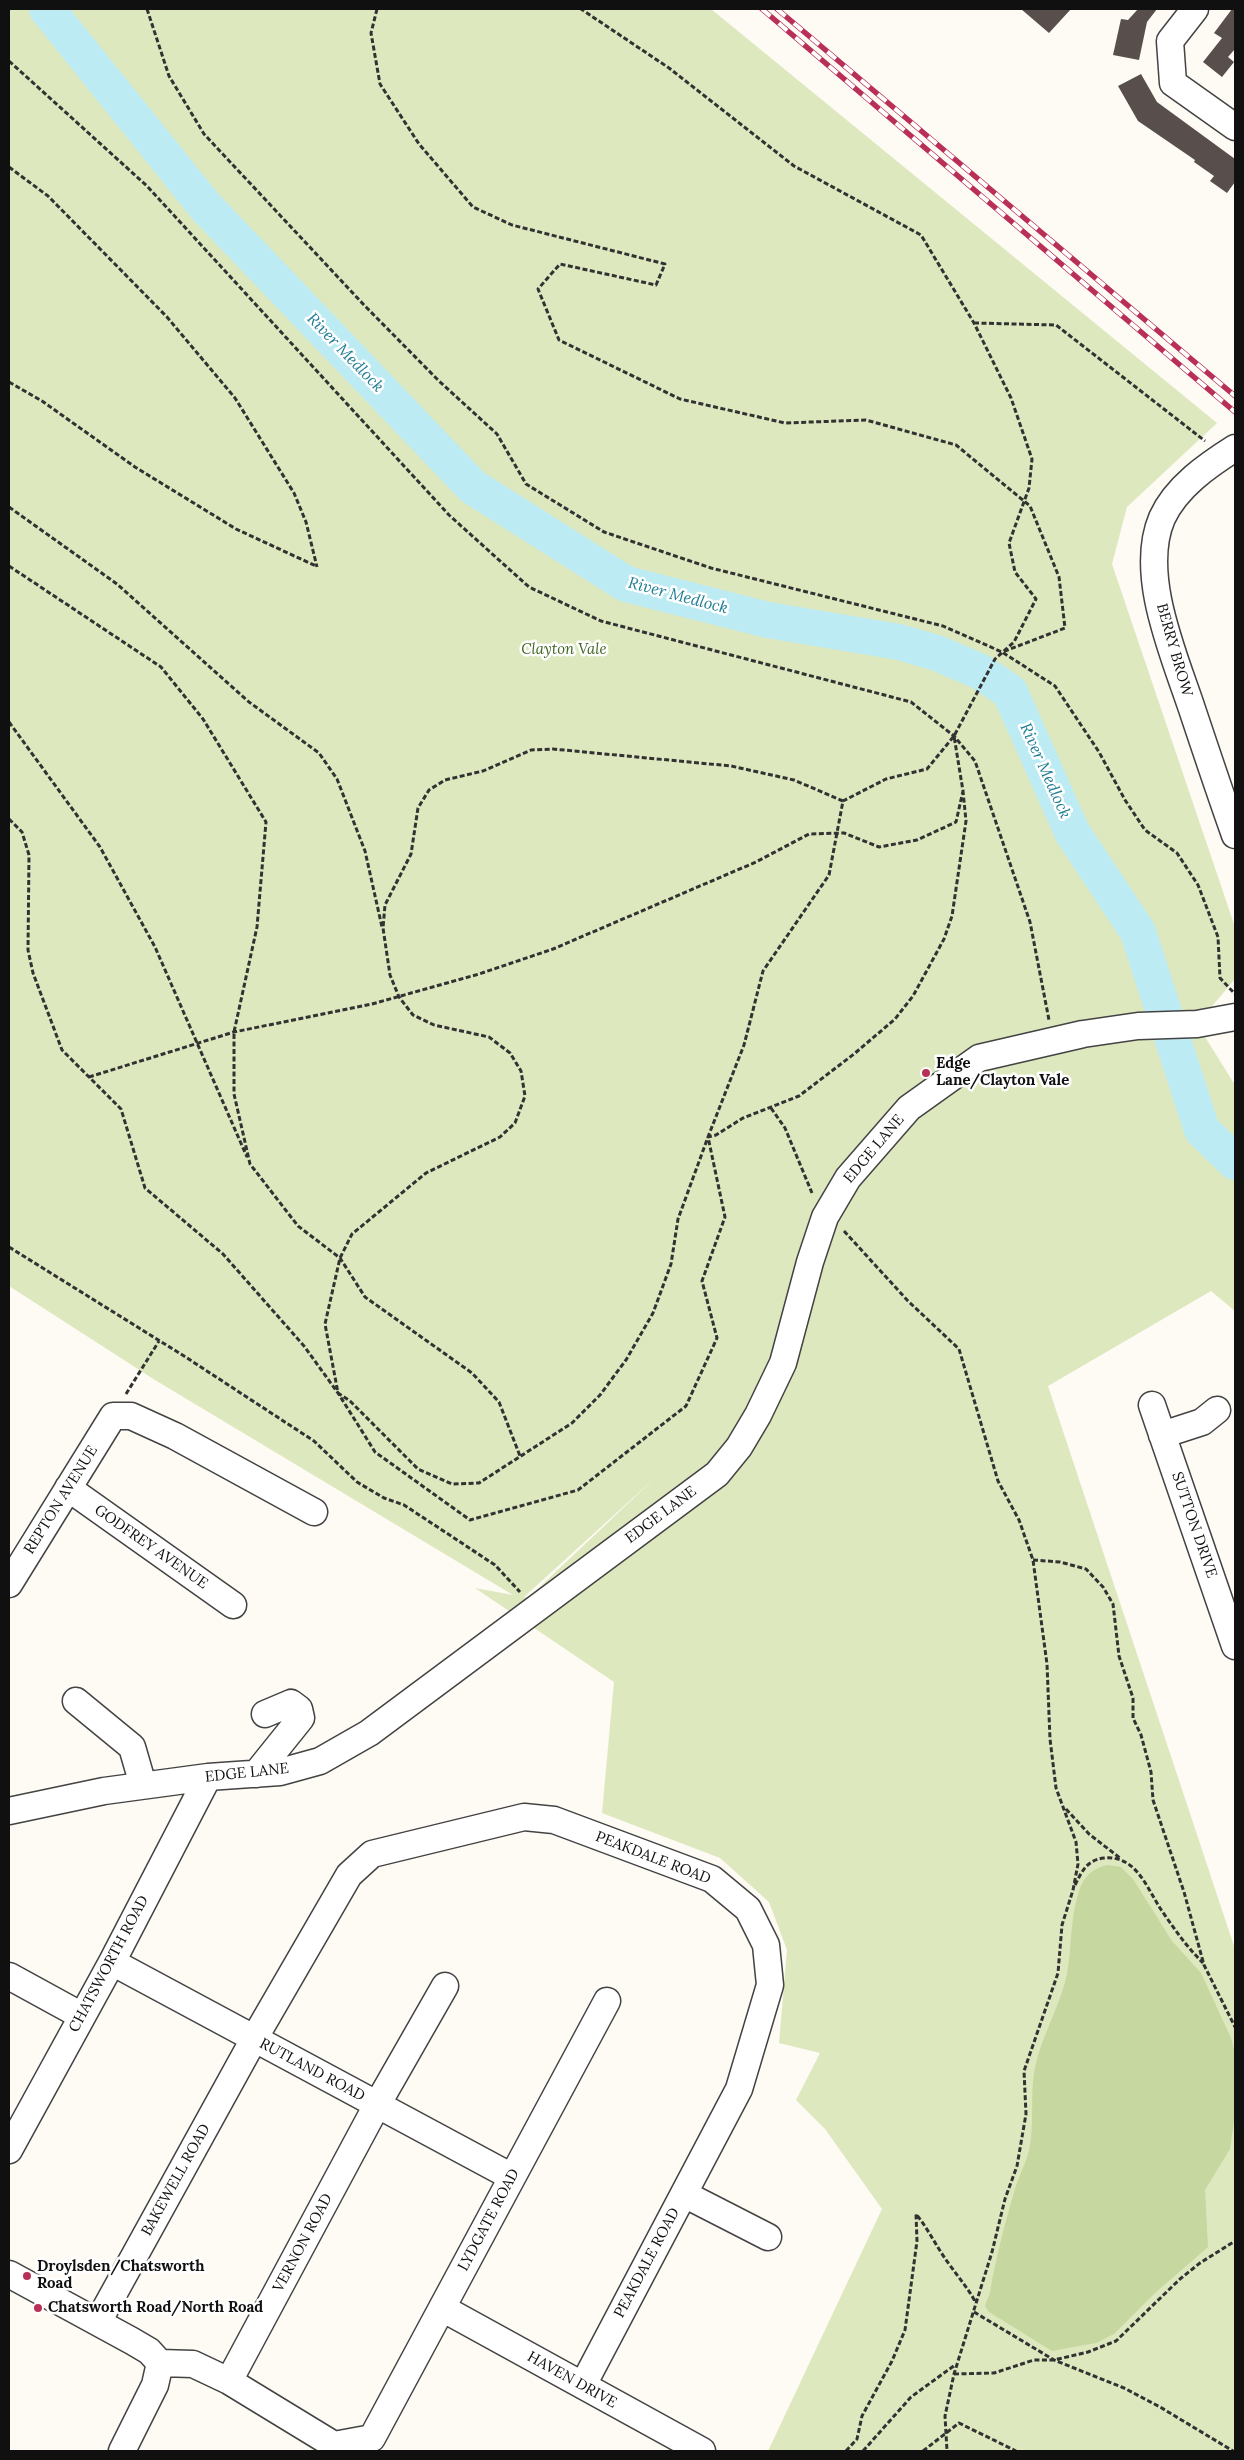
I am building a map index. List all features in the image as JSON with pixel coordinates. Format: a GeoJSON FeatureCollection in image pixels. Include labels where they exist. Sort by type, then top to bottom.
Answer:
{"type":"FeatureCollection","features":[{"type":"Feature","properties":{"kind":"street"},"geometry":{"type":"LineString","coordinates":[[1195,9],[1170,41],[1173,83],[1235,127]]}},
{"type":"Feature","properties":{"kind":"street","name":"BERRY BROW"},"geometry":{"type":"LineString","coordinates":[[1231,457],[1190,481],[1176,496],[1163,517],[1157,534],[1154,561],[1157,589],[1167,636],[1235,835]]}},
{"type":"Feature","properties":{"kind":"street","name":"EDGE LANE"},"geometry":{"type":"LineString","coordinates":[[9,1811],[104,1791],[143,1785],[208,1777],[280,1772],[320,1761],[368,1733],[717,1474],[739,1447],[758,1416],[783,1363],[810,1262],[825,1217],[848,1178],[909,1108],[979,1058],[1083,1034],[1138,1026],[1197,1024],[1235,1017]]}},
{"type":"Feature","properties":{"kind":"street","name":"SUTTON DRIVE"},"geometry":{"type":"LineString","coordinates":[[1152,1405],[1235,1646]]}},
{"type":"Feature","properties":{"kind":"street"},"geometry":{"type":"LineString","coordinates":[[1162,1435],[1202,1422],[1217,1410]]}},
{"type":"Feature","properties":{"kind":"street"},"geometry":{"type":"LineString","coordinates":[[113,1416],[131,1416],[166,1432],[314,1512]]}},
{"type":"Feature","properties":{"kind":"street","name":"REPTON AVENUE"},"geometry":{"type":"LineString","coordinates":[[9,1584],[113,1416]]}},
{"type":"Feature","properties":{"kind":"street","name":"GODFREY AVENUE"},"geometry":{"type":"LineString","coordinates":[[68,1488],[233,1605]]}},
{"type":"Feature","properties":{"kind":"street"},"geometry":{"type":"LineString","coordinates":[[76,1701],[132,1747],[143,1785]]}},
{"type":"Feature","properties":{"kind":"street"},"geometry":{"type":"LineString","coordinates":[[256,1774],[301,1718],[300,1709],[291,1703],[265,1714]]}},
{"type":"Feature","properties":{"kind":"street","name":"CHATSWORTH ROAD"},"geometry":{"type":"LineString","coordinates":[[9,2150],[112,1962],[208,1777]]}},
{"type":"Feature","properties":{"kind":"street","name":"PEAKDALE ROAD"},"geometry":{"type":"LineString","coordinates":[[254,2038],[349,1875],[372,1854],[524,1817],[554,1820],[712,1879],[748,1909],[766,1945],[770,1985],[739,2089],[582,2386]]}},
{"type":"Feature","properties":{"kind":"street","name":"RUTLAND ROAD"},"geometry":{"type":"LineString","coordinates":[[112,1962],[512,2177]]}},
{"type":"Feature","properties":{"kind":"street"},"geometry":{"type":"LineString","coordinates":[[9,1976],[82,2016]]}},
{"type":"Feature","properties":{"kind":"street","name":"VERNON ROAD"},"geometry":{"type":"LineString","coordinates":[[229,2381],[377,2105],[445,1986]]}},
{"type":"Feature","properties":{"kind":"street","name":"LYDGATE ROAD"},"geometry":{"type":"LineString","coordinates":[[229,2381],[334,2445],[372,2438],[607,2002]]}},
{"type":"Feature","properties":{"kind":"street","name":"BAKEWELL ROAD"},"geometry":{"type":"LineString","coordinates":[[98,2322],[254,2038]]}},
{"type":"Feature","properties":{"kind":"street"},"geometry":{"type":"LineString","coordinates":[[684,2194],[768,2237]]}},
{"type":"Feature","properties":{"kind":"street"},"geometry":{"type":"LineString","coordinates":[[9,2274],[149,2351],[160,2364],[193,2364],[229,2381]]}},
{"type":"Feature","properties":{"kind":"street","name":"HAVEN DRIVE"},"geometry":{"type":"LineString","coordinates":[[442,2308],[702,2451]]}},
{"type":"Feature","properties":{"kind":"street"},"geometry":{"type":"LineString","coordinates":[[122,2451],[155,2385],[160,2364]]}},
{"type":"Feature","properties":{"kind":"path"},"geometry":{"type":"LineString","coordinates":[[147,9],[169,76],[204,134],[364,305],[439,381],[497,434],[526,484],[604,532],[711,568],[943,626],[1002,652],[1056,686],[1146,830],[1177,853],[1198,885],[1218,937],[1220,978],[1235,994]]}},
{"type":"Feature","properties":{"kind":"path"},"geometry":{"type":"LineString","coordinates":[[377,9],[371,33],[380,84],[419,144],[473,207],[512,225],[665,264],[656,285],[560,264],[538,290],[559,340],[680,399],[785,423],[866,420],[956,445],[1030,506],[1058,577],[1065,628],[1002,652]]}},
{"type":"Feature","properties":{"kind":"path"},"geometry":{"type":"LineString","coordinates":[[581,9],[669,68],[794,166],[921,235],[974,323],[1011,398],[1032,460],[1029,488],[1009,544],[1015,572],[1036,599],[1014,642],[994,659],[954,736],[927,769],[886,779],[843,801]]}},
{"type":"Feature","properties":{"kind":"path"},"geometry":{"type":"LineString","coordinates":[[9,61],[147,186],[449,515],[529,587],[601,620],[911,702],[954,736],[975,761],[1030,922],[1052,1041]]}},
{"type":"Feature","properties":{"kind":"path"},"geometry":{"type":"LineString","coordinates":[[9,167],[48,196],[160,310],[235,398],[294,493],[306,522],[317,566],[236,529],[135,467],[42,401],[9,382]]}},
{"type":"Feature","properties":{"kind":"path"},"geometry":{"type":"LineString","coordinates":[[974,323],[1056,325],[1231,457]]}},
{"type":"Feature","properties":{"kind":"path"},"geometry":{"type":"LineString","coordinates":[[9,507],[117,584],[249,702],[319,753],[337,779],[366,850],[387,955]]}},
{"type":"Feature","properties":{"kind":"path"},"geometry":{"type":"LineString","coordinates":[[9,566],[161,667],[204,719],[266,822],[257,927],[234,1032],[234,1094],[250,1164]]}},
{"type":"Feature","properties":{"kind":"path"},"geometry":{"type":"LineString","coordinates":[[9,722],[100,847],[155,947],[250,1164],[298,1226],[340,1258],[365,1297],[472,1373],[499,1402],[520,1456]]}},
{"type":"Feature","properties":{"kind":"path"},"geometry":{"type":"LineString","coordinates":[[708,1137],[716,1135],[743,1118],[799,1096],[854,1054],[895,1019],[913,996],[944,939],[952,916],[966,822],[954,736]]}},
{"type":"Feature","properties":{"kind":"path"},"geometry":{"type":"LineString","coordinates":[[553,749],[731,766],[794,780],[843,801],[829,875],[764,971],[744,1044],[678,1218],[671,1264],[653,1313],[626,1360],[600,1395],[572,1423],[479,1483],[452,1484],[418,1469],[350,1401],[338,1394],[325,1324],[340,1258],[352,1234],[426,1173],[500,1137],[515,1123],[525,1096],[521,1070],[510,1053],[489,1037],[434,1025],[413,1015],[399,997],[390,975],[383,928],[385,905],[411,854],[418,808],[429,790],[445,780],[483,772],[531,750],[553,749]]}},
{"type":"Feature","properties":{"kind":"path"},"geometry":{"type":"LineString","coordinates":[[89,1077],[234,1032],[399,997],[479,974],[553,949],[756,862],[808,834],[844,833],[879,847],[916,840],[956,822],[963,791]]}},
{"type":"Feature","properties":{"kind":"path"},"geometry":{"type":"LineString","coordinates":[[9,819],[22,832],[29,855],[28,950],[32,972],[62,1050],[121,1108],[145,1188],[223,1254],[304,1346],[376,1452],[470,1520],[578,1490],[686,1406],[716,1338],[702,1281],[725,1217],[708,1137]]}},
{"type":"Feature","properties":{"kind":"path"},"geometry":{"type":"LineString","coordinates":[[771,1108],[785,1128],[808,1186],[825,1217],[847,1234],[908,1301],[959,1349],[998,1481],[1019,1520],[1033,1560],[1046,1664],[1050,1739],[1056,1788],[1076,1842],[1078,1864],[1073,1890],[1062,1925],[1058,1973],[1024,2071],[1026,2114],[1018,2166],[1005,2199],[977,2304],[956,2364],[946,2416],[947,2451]]}},
{"type":"Feature","properties":{"kind":"path"},"geometry":{"type":"LineString","coordinates":[[9,1247],[314,1440],[357,1482],[384,1498],[404,1505],[496,1565],[536,1609]]}},
{"type":"Feature","properties":{"kind":"path"},"geometry":{"type":"LineString","coordinates":[[113,1416],[159,1341]]}},
{"type":"Feature","properties":{"kind":"path"},"geometry":{"type":"LineString","coordinates":[[1033,1560],[1060,1562],[1086,1569],[1103,1587],[1113,1604],[1119,1656],[1133,1698],[1133,1718],[1141,1735],[1151,1772],[1153,1800],[1184,1892],[1204,1965],[1235,2027]]}},
{"type":"Feature","properties":{"kind":"path"},"geometry":{"type":"LineString","coordinates":[[1064,1807],[1089,1834],[1131,1865],[1149,1887],[1155,1901],[1186,1946],[1204,1965]]}},
{"type":"Feature","properties":{"kind":"path"},"geometry":{"type":"LineString","coordinates":[[1073,1890],[1084,1866],[1098,1859],[1121,1858]]}},
{"type":"Feature","properties":{"kind":"path"},"geometry":{"type":"LineString","coordinates":[[846,2451],[857,2439],[862,2416],[892,2361],[905,2330],[917,2241],[916,2214],[929,2230],[948,2264],[966,2284],[977,2304]]}},
{"type":"Feature","properties":{"kind":"path"},"geometry":{"type":"LineString","coordinates":[[954,2374],[966,2372],[984,2375],[1034,2360],[1054,2360],[1088,2352],[1116,2341],[1180,2279],[1200,2263],[1235,2241]]}},
{"type":"Feature","properties":{"kind":"path"},"geometry":{"type":"LineString","coordinates":[[974,2312],[1054,2360],[1124,2388],[1160,2406],[1233,2451]]}},
{"type":"Feature","properties":{"kind":"path"},"geometry":{"type":"LineString","coordinates":[[863,2451],[911,2397],[956,2364]]}},
{"type":"Feature","properties":{"kind":"path"},"geometry":{"type":"LineString","coordinates":[[923,2451],[927,2450],[946,2432],[959,2423],[1016,2451]]}},
{"type":"Feature","properties":{"kind":"green space","name":"Clayton Vale"},"geometry":{"type":"Polygon","coordinates":[[[9,9],[711,9],[1217,423],[1127,507],[1112,564],[1235,927],[1235,979],[1197,1024],[1235,1085],[1235,1311],[1211,1291],[1048,1386],[1235,1949],[1235,2451],[768,2451],[882,2209],[825,2129],[796,2100],[820,2053],[779,2043],[787,1950],[769,1902],[720,1858],[602,1813],[614,1682],[475,1588],[513,1595],[155,1380],[9,1286],[9,9]],[[656,1477],[524,1597],[528,1598],[656,1477]]]}},
{"type":"Feature","properties":{"kind":"green space"},"geometry":{"type":"Polygon","coordinates":[[[1108,1865],[1121,1867],[1133,1879],[1172,1941],[1201,1973],[1231,2038],[1235,2053],[1235,2115],[1230,2149],[1205,2190],[1208,2247],[1155,2293],[1114,2334],[1096,2343],[1052,2351],[989,2312],[985,2306],[990,2294],[1011,2202],[1029,2150],[1035,2068],[1038,2054],[1059,2001],[1067,1974],[1076,1901],[1086,1877],[1098,1868],[1108,1865]]]}},
{"type":"Feature","properties":{"kind":"building"},"geometry":{"type":"Polygon","coordinates":[[[1021,9],[1071,9],[1049,33],[1021,9]]]}},
{"type":"Feature","properties":{"kind":"building"},"geometry":{"type":"Polygon","coordinates":[[[1138,9],[1157,9],[1147,22],[1139,60],[1113,55],[1121,19],[1128,20],[1138,9]]]}},
{"type":"Feature","properties":{"kind":"building"},"geometry":{"type":"Polygon","coordinates":[[[1232,9],[1235,9],[1235,49],[1228,57],[1234,62],[1222,77],[1203,62],[1222,38],[1214,33],[1232,9]]]}},
{"type":"Feature","properties":{"kind":"building"},"geometry":{"type":"Polygon","coordinates":[[[1141,74],[1157,102],[1235,159],[1235,182],[1227,193],[1210,181],[1214,176],[1194,162],[1195,160],[1138,121],[1118,86],[1141,74]]]}},
{"type":"Feature","properties":{"kind":"waterway","name":"River Medlock"},"geometry":{"type":"LineString","coordinates":[[47,9],[205,206],[473,487],[626,584],[768,620],[899,642],[937,653],[981,672],[1010,692],[1072,832],[1138,932],[1202,1130],[1235,1162]]}},
{"type":"Feature","properties":{"kind":"railway"},"geometry":{"type":"LineString","coordinates":[[762,9],[1235,412]]}},
{"type":"Feature","properties":{"kind":"railway"},"geometry":{"type":"LineString","coordinates":[[777,9],[1235,396]]}},
{"type":"Feature","properties":{"kind":"place","name":"Edge Lane/Clayton Vale"},"geometry":{"type":"Point","coordinates":[926,1073]}},
{"type":"Feature","properties":{"kind":"place","name":"Droylsden/Chatsworth Road"},"geometry":{"type":"Point","coordinates":[27,2276]}},
{"type":"Feature","properties":{"kind":"place","name":"Chatsworth Road/North Road"},"geometry":{"type":"Point","coordinates":[38,2308]}}]}
